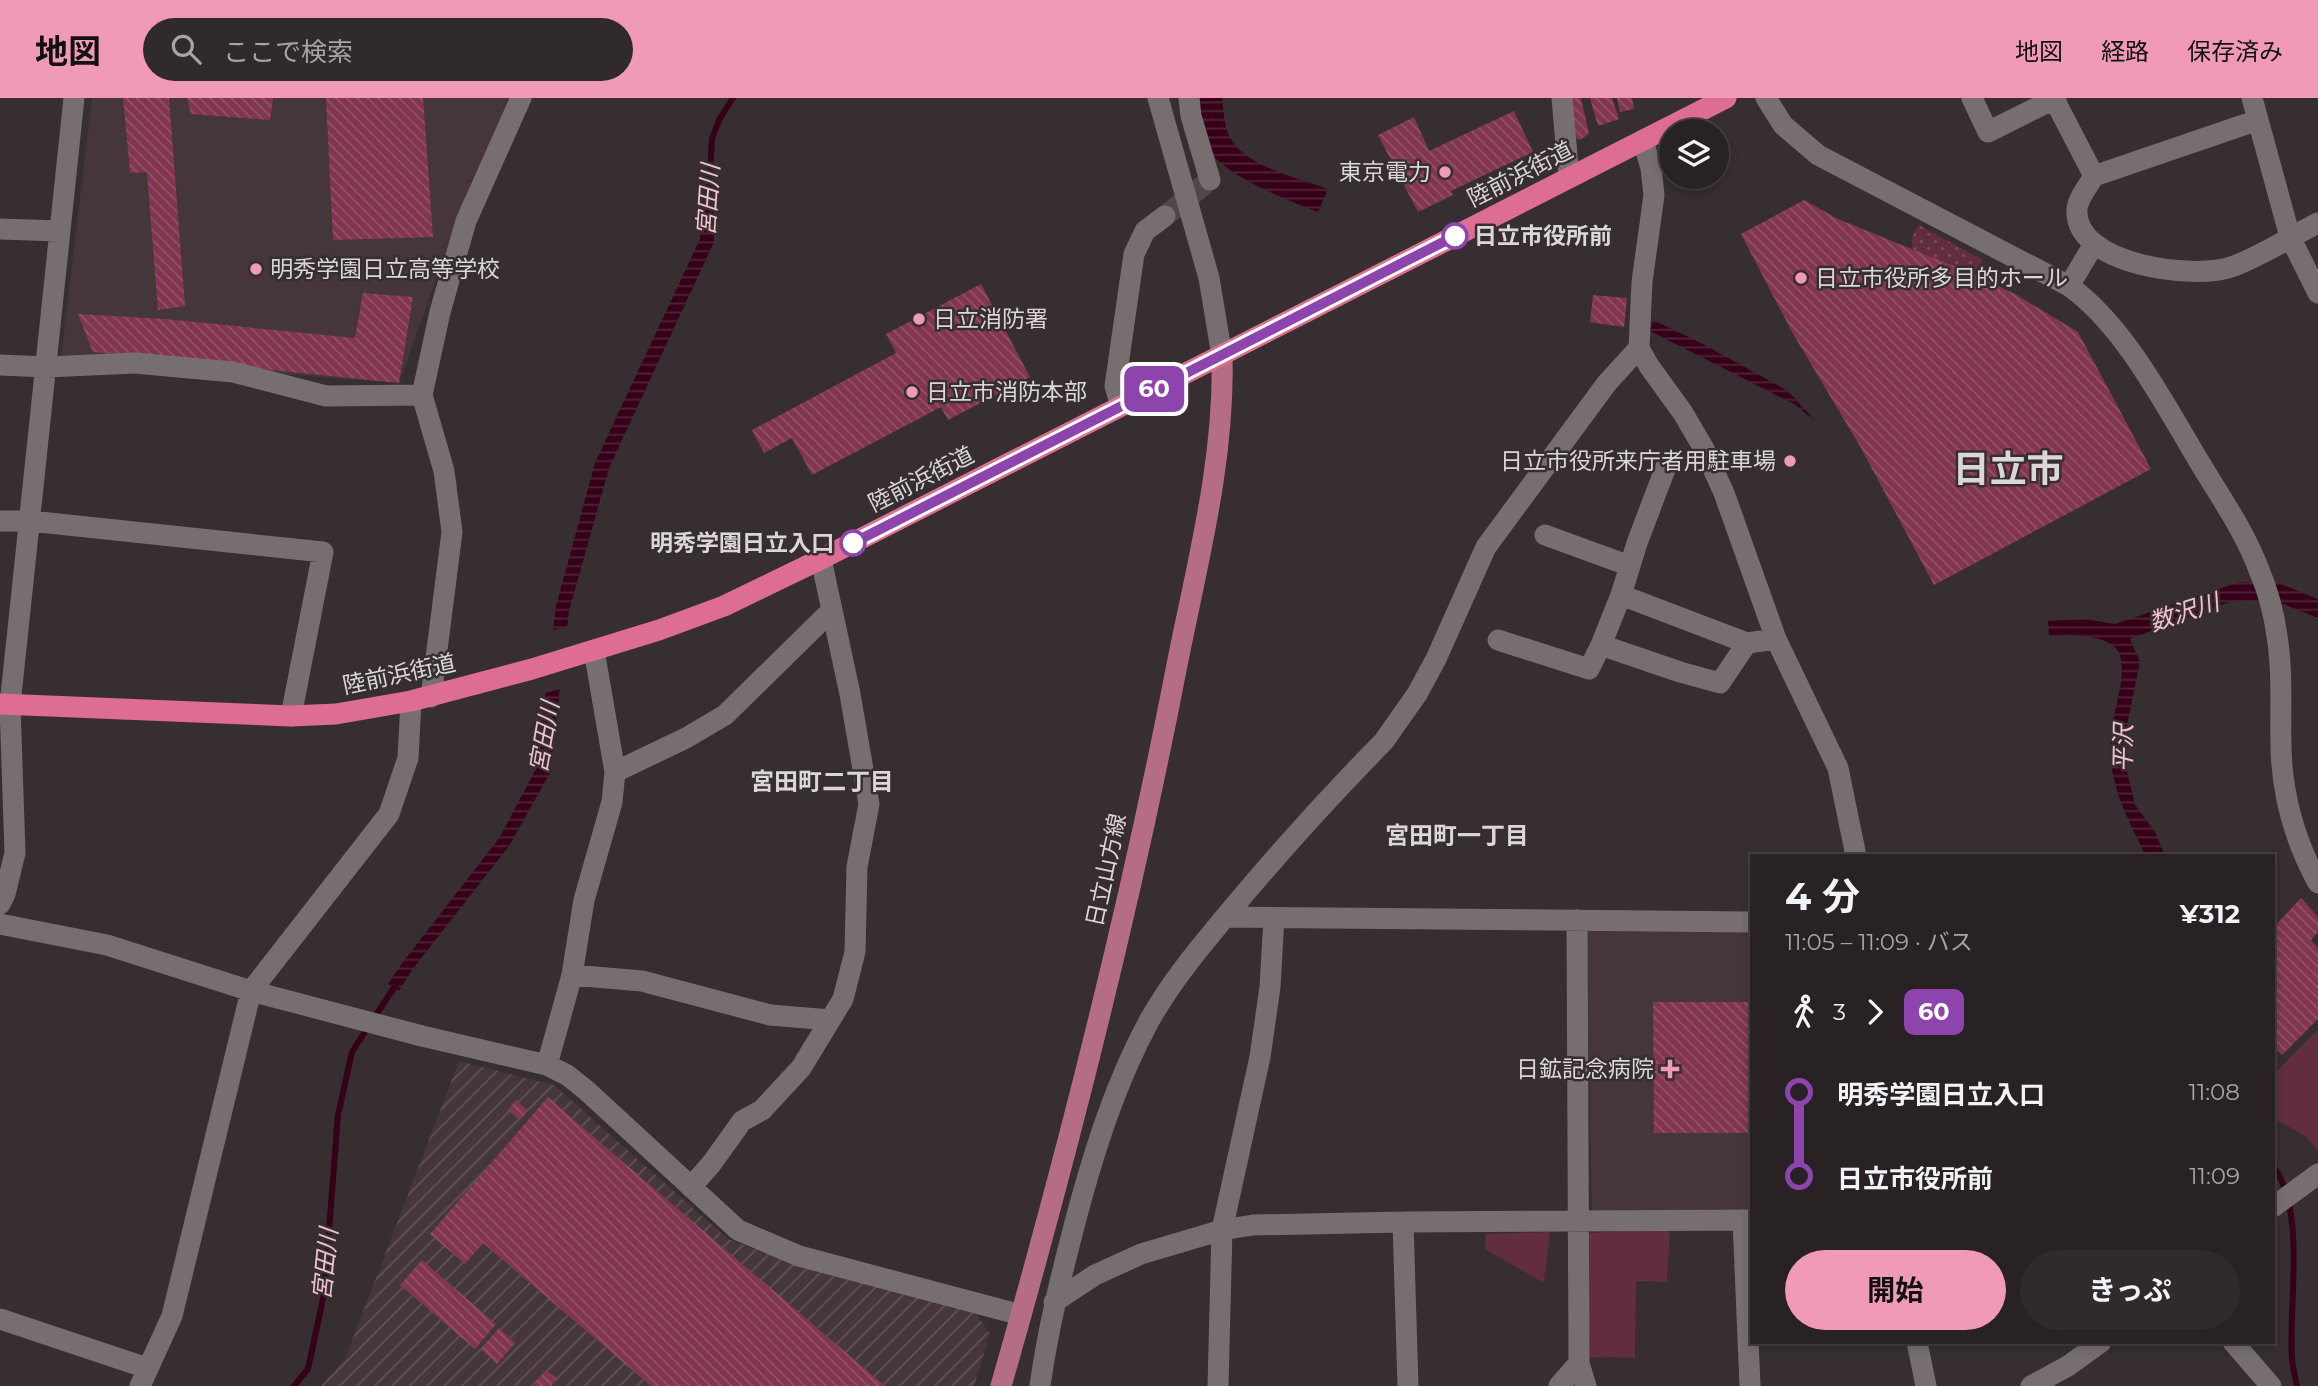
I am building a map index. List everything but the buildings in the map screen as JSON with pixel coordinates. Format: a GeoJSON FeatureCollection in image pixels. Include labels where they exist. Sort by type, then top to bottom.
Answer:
{"type":"FeatureCollection","features":[{"type":"Feature","properties":{"kind":"highway","name":"陸前浜街道"},"geometry":{"type":"LineString","coordinates":[[5,705],[291,716],[336,714],[421,699],[532,669],[724,606],[1222,356],[1726,98]]}},
{"type":"Feature","properties":{"kind":"main road","name":"日立山方線"},"geometry":{"type":"LineString","coordinates":[[1001,1386],[1113,962],[1166,722],[1208,506],[1221,420],[1222,356]]}},
{"type":"Feature","properties":{"kind":"street"},"geometry":{"type":"LineString","coordinates":[[0,904],[15,853],[5,705],[30,521],[74,98]]}},
{"type":"Feature","properties":{"kind":"street"},"geometry":{"type":"LineString","coordinates":[[0,1319],[143,1377],[172,1315],[251,991],[389,814],[408,758],[452,532],[444,471],[422,396],[440,312],[466,221],[521,98]]}},
{"type":"Feature","properties":{"kind":"street"},"geometry":{"type":"LineString","coordinates":[[1158,98],[1209,278],[1222,356]]}},
{"type":"Feature","properties":{"kind":"street"},"geometry":{"type":"LineString","coordinates":[[1189,98],[1191,116],[1210,180]]}},
{"type":"Feature","properties":{"kind":"street"},"geometry":{"type":"LineString","coordinates":[[1562,98],[1569,178]]}},
{"type":"Feature","properties":{"kind":"street"},"geometry":{"type":"LineString","coordinates":[[1766,98],[1783,125],[1818,155],[2069,286],[2097,309],[2132,355],[2240,529],[2259,569],[2272,608],[2281,674],[2283,786],[2292,823],[2306,861],[2318,883]]}},
{"type":"Feature","properties":{"kind":"street"},"geometry":{"type":"LineString","coordinates":[[1972,98],[1988,132],[2055,98],[2094,176]]}},
{"type":"Feature","properties":{"kind":"street"},"geometry":{"type":"LineString","coordinates":[[2252,98],[2290,237],[2318,293]]}},
{"type":"Feature","properties":{"kind":"street"},"geometry":{"type":"LineString","coordinates":[[2258,120],[2094,176],[2077,207],[2079,226],[2094,244],[2137,264],[2165,269],[2210,270],[2230,267],[2318,223]]}},
{"type":"Feature","properties":{"kind":"street"},"geometry":{"type":"LineString","coordinates":[[1643,141],[1651,168],[1654,195],[1642,282],[1639,348],[1704,449],[1724,494],[1776,639],[1838,768],[1856,854]]}},
{"type":"Feature","properties":{"kind":"street"},"geometry":{"type":"LineString","coordinates":[[1121,406],[1115,386],[1134,254],[1145,231],[1165,216]]}},
{"type":"Feature","properties":{"kind":"street"},"geometry":{"type":"LineString","coordinates":[[0,229],[59,231]]}},
{"type":"Feature","properties":{"kind":"street"},"geometry":{"type":"LineString","coordinates":[[2069,286],[2094,244]]}},
{"type":"Feature","properties":{"kind":"street"},"geometry":{"type":"LineString","coordinates":[[1040,1386],[1054,1302],[1092,1160],[1114,1097],[1149,1021],[1188,962],[1225,917],[1302,826],[1399,722],[1436,659],[1486,547],[1607,383],[1639,348]]}},
{"type":"Feature","properties":{"kind":"street"},"geometry":{"type":"LineString","coordinates":[[0,365],[47,367],[135,363],[233,372],[326,396],[422,396]]}},
{"type":"Feature","properties":{"kind":"street"},"geometry":{"type":"LineString","coordinates":[[1498,640],[1589,669],[1621,595],[1667,464]]}},
{"type":"Feature","properties":{"kind":"street"},"geometry":{"type":"LineString","coordinates":[[0,521],[30,521],[323,552],[291,716]]}},
{"type":"Feature","properties":{"kind":"street"},"geometry":{"type":"LineString","coordinates":[[1545,535],[1630,566]]}},
{"type":"Feature","properties":{"kind":"street"},"geometry":{"type":"LineString","coordinates":[[691,1187],[742,1121],[762,1110],[801,1068],[843,999],[855,952],[857,867],[869,804],[850,694],[821,559]]}},
{"type":"Feature","properties":{"kind":"street"},"geometry":{"type":"LineString","coordinates":[[1621,595],[1747,643],[1776,639]]}},
{"type":"Feature","properties":{"kind":"street"},"geometry":{"type":"LineString","coordinates":[[615,772],[686,738],[725,715],[832,610]]}},
{"type":"Feature","properties":{"kind":"street"},"geometry":{"type":"LineString","coordinates":[[1601,645],[1679,672],[1720,682],[1747,643]]}},
{"type":"Feature","properties":{"kind":"street"},"geometry":{"type":"LineString","coordinates":[[547,1065],[572,975],[584,900],[612,802],[615,772],[589,652]]}},
{"type":"Feature","properties":{"kind":"street"},"geometry":{"type":"LineString","coordinates":[[1225,917],[1750,922]]}},
{"type":"Feature","properties":{"kind":"street"},"geometry":{"type":"LineString","coordinates":[[1218,1386],[1222,1230],[1260,1057],[1270,987],[1274,918]]}},
{"type":"Feature","properties":{"kind":"street"},"geometry":{"type":"LineString","coordinates":[[1577,920],[1580,1363],[1586,1386]]}},
{"type":"Feature","properties":{"kind":"street"},"geometry":{"type":"LineString","coordinates":[[0,924],[107,945],[251,991],[422,1036],[547,1065],[567,1075],[586,1090],[738,1230],[799,1256],[1021,1315]]}},
{"type":"Feature","properties":{"kind":"street"},"geometry":{"type":"LineString","coordinates":[[572,975],[642,981],[770,1015],[830,1020]]}},
{"type":"Feature","properties":{"kind":"street"},"geometry":{"type":"LineString","coordinates":[[2275,1206],[2318,1174]]}},
{"type":"Feature","properties":{"kind":"street"},"geometry":{"type":"LineString","coordinates":[[1054,1302],[1110,1267],[1170,1244],[1253,1225],[1747,1220],[1750,1386]]}},
{"type":"Feature","properties":{"kind":"street"},"geometry":{"type":"LineString","coordinates":[[1403,1222],[1408,1386]]}},
{"type":"Feature","properties":{"kind":"street"},"geometry":{"type":"LineString","coordinates":[[1917,1344],[1926,1386]]}},
{"type":"Feature","properties":{"kind":"street"},"geometry":{"type":"LineString","coordinates":[[2036,1385],[2098,1344]]}},
{"type":"Feature","properties":{"kind":"street"},"geometry":{"type":"LineString","coordinates":[[2235,1344],[2271,1386]]}},
{"type":"Feature","properties":{"kind":"street"},"geometry":{"type":"LineString","coordinates":[[1559,1386],[1580,1363]]}},
{"type":"Feature","properties":{"kind":"shaded area","name":"明秀学園日立高等学校"},"geometry":{"type":"Polygon","coordinates":[[[92,98],[513,98],[471,182],[399,383],[61,357],[92,98]]]}},
{"type":"Feature","properties":{"kind":"shaded area"},"geometry":{"type":"Polygon","coordinates":[[[1919,225],[1983,260],[1970,277],[1915,256],[1911,239],[1919,225]]]}},
{"type":"Feature","properties":{"kind":"shaded area","name":"日鉱記念病院"},"geometry":{"type":"Polygon","coordinates":[[[1750,928],[1750,1209],[1592,1212],[1586,929],[1750,928]]]}},
{"type":"Feature","properties":{"kind":"shaded area"},"geometry":{"type":"Polygon","coordinates":[[[2318,1030],[2317,1150],[2307,1137],[2275,1119],[2275,1073],[2318,1030]]]}},
{"type":"Feature","properties":{"kind":"shaded area"},"geometry":{"type":"Polygon","coordinates":[[[459,1061],[554,1085],[728,1239],[804,1268],[975,1312],[990,1334],[974,1386],[321,1386],[345,1359],[459,1061]]]}},
{"type":"Feature","properties":{"kind":"shaded area"},"geometry":{"type":"Polygon","coordinates":[[[1670,1229],[1667,1282],[1636,1281],[1635,1358],[1587,1357],[1587,1233],[1670,1229]]]}},
{"type":"Feature","properties":{"kind":"shaded area"},"geometry":{"type":"Polygon","coordinates":[[[1550,1232],[1544,1283],[1485,1249],[1486,1234],[1550,1232]]]}},
{"type":"Feature","properties":{"kind":"water"},"geometry":{"type":"Polygon","coordinates":[[[1199,98],[1222,98],[1229,134],[1243,153],[1278,172],[1328,189],[1318,212],[1259,187],[1218,160],[1205,139],[1199,98]]]}},
{"type":"Feature","properties":{"kind":"water"},"geometry":{"type":"Polygon","coordinates":[[[700,210],[714,212],[714,242],[609,468],[569,611],[550,773],[509,846],[412,970],[399,991],[388,984],[500,837],[537,767],[556,606],[595,463],[700,239],[700,210]]]}},
{"type":"Feature","properties":{"kind":"water"},"geometry":{"type":"Polygon","coordinates":[[[1653,320],[1788,391],[1816,422],[1794,404],[1650,331],[1653,320]]]}},
{"type":"Feature","properties":{"kind":"water","name":"数沢川"},"geometry":{"type":"Polygon","coordinates":[[[2239,582],[2281,584],[2318,599],[2318,618],[2273,600],[2232,601],[2130,639],[2140,662],[2122,750],[2135,805],[2155,832],[2164,854],[2145,854],[2125,812],[2115,782],[2110,750],[2122,672],[2119,653],[2114,646],[2098,639],[2077,635],[2049,635],[2048,621],[2083,619],[2115,624],[2239,582]]]}},
{"type":"Feature","properties":{"kind":"pier"},"geometry":{"type":"Polygon","coordinates":[[[571,625],[564,688],[542,694],[550,631],[571,625]]]}},
{"type":"Feature","properties":{"kind":"waterway","name":"宮田川"},"geometry":{"type":"LineString","coordinates":[[707,219],[712,139],[719,120],[733,98]]}},
{"type":"Feature","properties":{"kind":"waterway","name":"宮田川"},"geometry":{"type":"LineString","coordinates":[[374,1018],[397,983]]}},
{"type":"Feature","properties":{"kind":"waterway","name":"宮田川"},"geometry":{"type":"LineString","coordinates":[[294,1386],[308,1369],[324,1294],[338,1115],[352,1052],[368,1027]]}},
{"type":"Feature","properties":{"kind":"waterway","name":"平沢"},"geometry":{"type":"LineString","coordinates":[[2275,1170],[2290,1207],[2293,1232],[2291,1337],[2297,1386]]}},
{"type":"Feature","properties":{"kind":"tunnel"},"geometry":{"type":"LineString","coordinates":[[1165,216],[1210,180]]}},
{"type":"Feature","properties":{"kind":"bus line","name":"60"},"geometry":{"type":"LineString","coordinates":[[853,543],[1455,236]]}},
{"type":"Feature","properties":{"kind":"place","name":"東京電力"},"geometry":{"type":"Point","coordinates":[1445,172]}},
{"type":"Feature","properties":{"kind":"place","name":"日立市役所前"},"geometry":{"type":"Point","coordinates":[1455,236]}},
{"type":"Feature","properties":{"kind":"place","name":"明秀学園日立高等学校"},"geometry":{"type":"Point","coordinates":[256,269]}},
{"type":"Feature","properties":{"kind":"place","name":"日立市役所多目的ホール"},"geometry":{"type":"Point","coordinates":[1801,278]}},
{"type":"Feature","properties":{"kind":"place","name":"日立消防署"},"geometry":{"type":"Point","coordinates":[919,319]}},
{"type":"Feature","properties":{"kind":"place","name":"日立市消防本部"},"geometry":{"type":"Point","coordinates":[912,392]}},
{"type":"Feature","properties":{"kind":"place","name":"日立市役所来庁者用駐車場"},"geometry":{"type":"Point","coordinates":[1790,461]}},
{"type":"Feature","properties":{"kind":"place","name":"明秀学園日立入口"},"geometry":{"type":"Point","coordinates":[853,543]}},
{"type":"Feature","properties":{"kind":"place","name":"日鉱記念病院"},"geometry":{"type":"Point","coordinates":[1670,1069]}},
{"type":"Feature","properties":{"kind":"district","name":"日立市"},"geometry":{"type":"Point","coordinates":[2008,468]}},
{"type":"Feature","properties":{"kind":"district","name":"宮田町二丁目"},"geometry":{"type":"Point","coordinates":[822,781]}},
{"type":"Feature","properties":{"kind":"district","name":"宮田町一丁目"},"geometry":{"type":"Point","coordinates":[1457,835]}}]}
